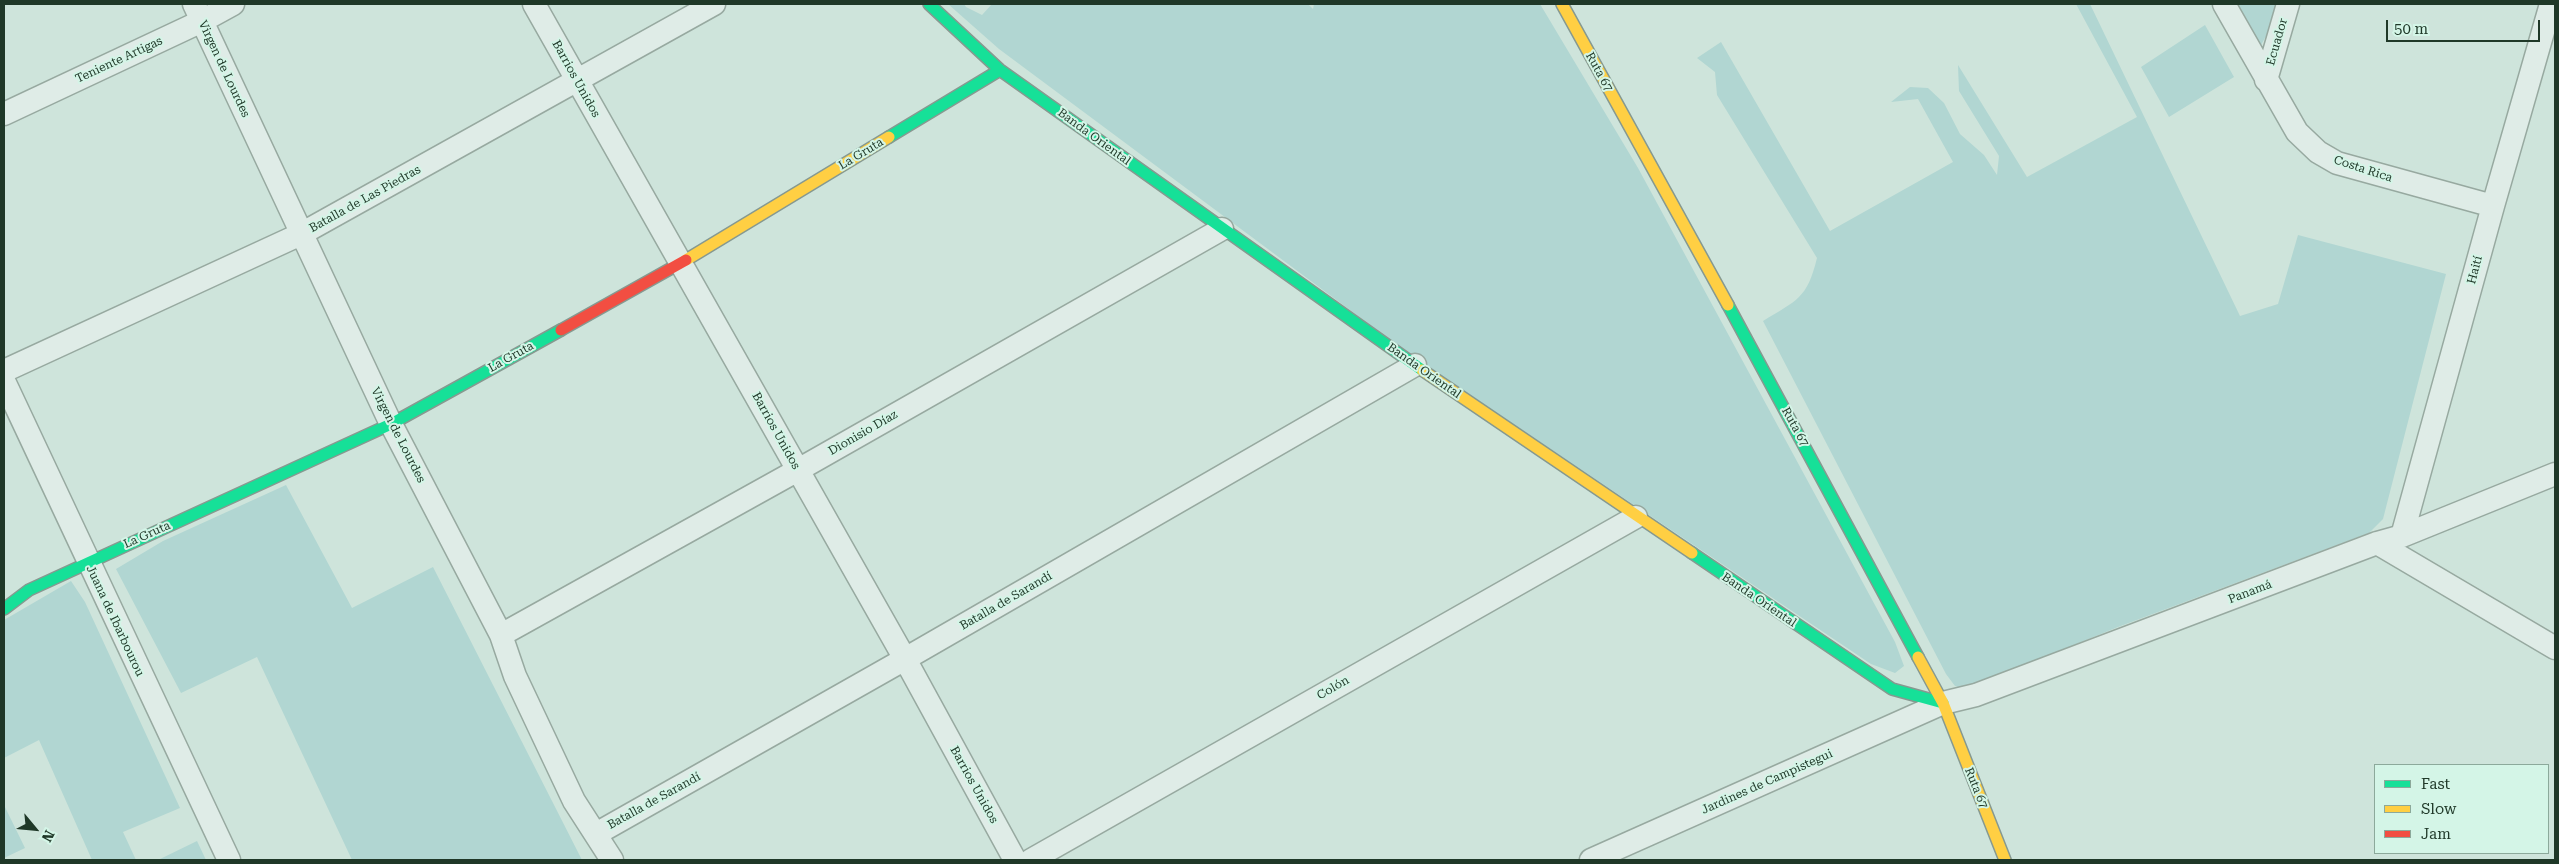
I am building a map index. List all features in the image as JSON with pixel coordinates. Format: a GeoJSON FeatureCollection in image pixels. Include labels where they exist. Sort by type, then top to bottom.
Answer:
{"type":"FeatureCollection","features":[{"type":"Feature","properties":{"kind":"street","name":"Teniente Artigas"},"geometry":{"type":"LineString","coordinates":[[4,114],[198,12],[233,4]]}},
{"type":"Feature","properties":{"kind":"street","name":"Barrios Unidos"},"geometry":{"type":"LineString","coordinates":[[534,4],[905,659],[1015,860]]}},
{"type":"Feature","properties":{"kind":"street","name":"Batalla de Las Piedras"},"geometry":{"type":"LineString","coordinates":[[4,371],[302,234],[714,4]]}},
{"type":"Feature","properties":{"kind":"street","name":"Banda Oriental"},"geometry":{"type":"LineString","coordinates":[[929,4],[1000,70],[1415,365],[1892,689],[1942,704]]}},
{"type":"Feature","properties":{"kind":"street","name":"Ruta 67"},"geometry":{"type":"LineString","coordinates":[[1562,4],[1815,464],[1942,704],[2006,860]]}},
{"type":"Feature","properties":{"kind":"street","name":"Costa Rica"},"geometry":{"type":"LineString","coordinates":[[2224,4],[2297,132],[2318,152],[2337,163],[2492,206]]}},
{"type":"Feature","properties":{"kind":"street","name":"Ecuador"},"geometry":{"type":"LineString","coordinates":[[2266,80],[2288,4]]}},
{"type":"Feature","properties":{"kind":"street","name":"Haití"},"geometry":{"type":"LineString","coordinates":[[2402,536],[2492,206],[2551,4]]}},
{"type":"Feature","properties":{"kind":"street","name":"Virgen de Lourdes"},"geometry":{"type":"LineString","coordinates":[[198,12],[391,424],[501,635],[516,676],[574,802],[612,860]]}},
{"type":"Feature","properties":{"kind":"street","name":"La Gruta"},"geometry":{"type":"LineString","coordinates":[[4,609],[29,590],[87,562],[391,424],[681,263],[1000,70]]}},
{"type":"Feature","properties":{"kind":"street","name":"Dionisio Díaz"},"geometry":{"type":"LineString","coordinates":[[501,635],[798,470],[1222,229]]}},
{"type":"Feature","properties":{"kind":"street","name":"Batalla de Sarandí"},"geometry":{"type":"LineString","coordinates":[[596,834],[905,659],[1415,365]]}},
{"type":"Feature","properties":{"kind":"street","name":"Juana de Ibarbourou"},"geometry":{"type":"LineString","coordinates":[[4,381],[87,562],[229,860]]}},
{"type":"Feature","properties":{"kind":"street","name":"Panamá"},"geometry":{"type":"LineString","coordinates":[[1942,704],[1976,695],[2377,543],[2402,536],[2555,474]]}},
{"type":"Feature","properties":{"kind":"street","name":"Colón"},"geometry":{"type":"LineString","coordinates":[[1031,860],[1636,516]]}},
{"type":"Feature","properties":{"kind":"street"},"geometry":{"type":"LineString","coordinates":[[2377,543],[2555,648]]}},
{"type":"Feature","properties":{"kind":"street","name":"Jardines de Campistegui"},"geometry":{"type":"LineString","coordinates":[[1591,860],[1942,704]]}},
{"type":"Feature","properties":{"kind":"shaded area"},"geometry":{"type":"Polygon","coordinates":[[[948,4],[964,4],[966,7],[982,15],[992,4],[1308,4],[1313,9],[1314,4],[1540,4],[1638,168],[1895,642],[1904,666],[1895,673],[1871,664],[1409,354],[999,49],[948,4]]]}},
{"type":"Feature","properties":{"kind":"shaded area"},"geometry":{"type":"Polygon","coordinates":[[[2076,4],[2090,4],[2240,316],[2278,304],[2298,235],[2446,274],[2383,519],[2369,533],[2118,627],[1966,689],[1955,686],[1946,674],[1763,321],[1799,297],[1809,282],[1817,258],[1717,95],[1715,72],[1697,58],[1721,42],[1830,231],[1953,162],[1918,99],[1891,102],[1910,87],[1928,88],[1944,103],[1960,134],[1984,155],[1997,175],[1999,156],[1959,91],[1958,65],[2027,177],[2137,117],[2076,4]]]}},
{"type":"Feature","properties":{"kind":"shaded area"},"geometry":{"type":"Polygon","coordinates":[[[2233,4],[2276,4],[2269,31],[2261,45],[2257,43],[2233,4]]]}},
{"type":"Feature","properties":{"kind":"shaded area"},"geometry":{"type":"Polygon","coordinates":[[[2205,25],[2234,77],[2169,117],[2141,67],[2205,25]]]}},
{"type":"Feature","properties":{"kind":"shaded area"},"geometry":{"type":"Polygon","coordinates":[[[286,485],[352,608],[433,567],[582,860],[352,860],[257,657],[181,693],[116,569],[163,541],[286,485]]]}},
{"type":"Feature","properties":{"kind":"shaded area"},"geometry":{"type":"Polygon","coordinates":[[[71,581],[85,602],[180,808],[123,832],[136,860],[92,860],[39,740],[4,758],[4,620],[71,581]]]}},
{"type":"Feature","properties":{"kind":"shaded area"},"geometry":{"type":"Polygon","coordinates":[[[4,805],[25,848],[4,858],[4,805]]]}},
{"type":"Feature","properties":{"kind":"shaded area"},"geometry":{"type":"Polygon","coordinates":[[[197,841],[206,860],[158,860],[197,841]]]}},
{"type":"Feature","properties":{"kind":"traffic: fast"},"geometry":{"type":"LineString","coordinates":[[929,4],[1000,70],[1422,370]]}},
{"type":"Feature","properties":{"kind":"traffic: fast"},"geometry":{"type":"LineString","coordinates":[[889,137],[1000,70]]}},
{"type":"Feature","properties":{"kind":"traffic: fast"},"geometry":{"type":"LineString","coordinates":[[1728,305],[1918,657]]}},
{"type":"Feature","properties":{"kind":"traffic: fast"},"geometry":{"type":"LineString","coordinates":[[4,609],[29,590],[391,424],[561,330]]}},
{"type":"Feature","properties":{"kind":"traffic: fast"},"geometry":{"type":"LineString","coordinates":[[1692,553],[1892,689],[1943,703]]}},
{"type":"Feature","properties":{"kind":"traffic: slow"},"geometry":{"type":"LineString","coordinates":[[1562,4],[1728,305]]}},
{"type":"Feature","properties":{"kind":"traffic: slow"},"geometry":{"type":"LineString","coordinates":[[686,260],[889,137]]}},
{"type":"Feature","properties":{"kind":"traffic: slow"},"geometry":{"type":"LineString","coordinates":[[1422,370],[1692,553]]}},
{"type":"Feature","properties":{"kind":"traffic: slow"},"geometry":{"type":"LineString","coordinates":[[1918,657],[1943,703],[2005,860]]}},
{"type":"Feature","properties":{"kind":"traffic: jam"},"geometry":{"type":"LineString","coordinates":[[561,330],[686,260]]}}]}
